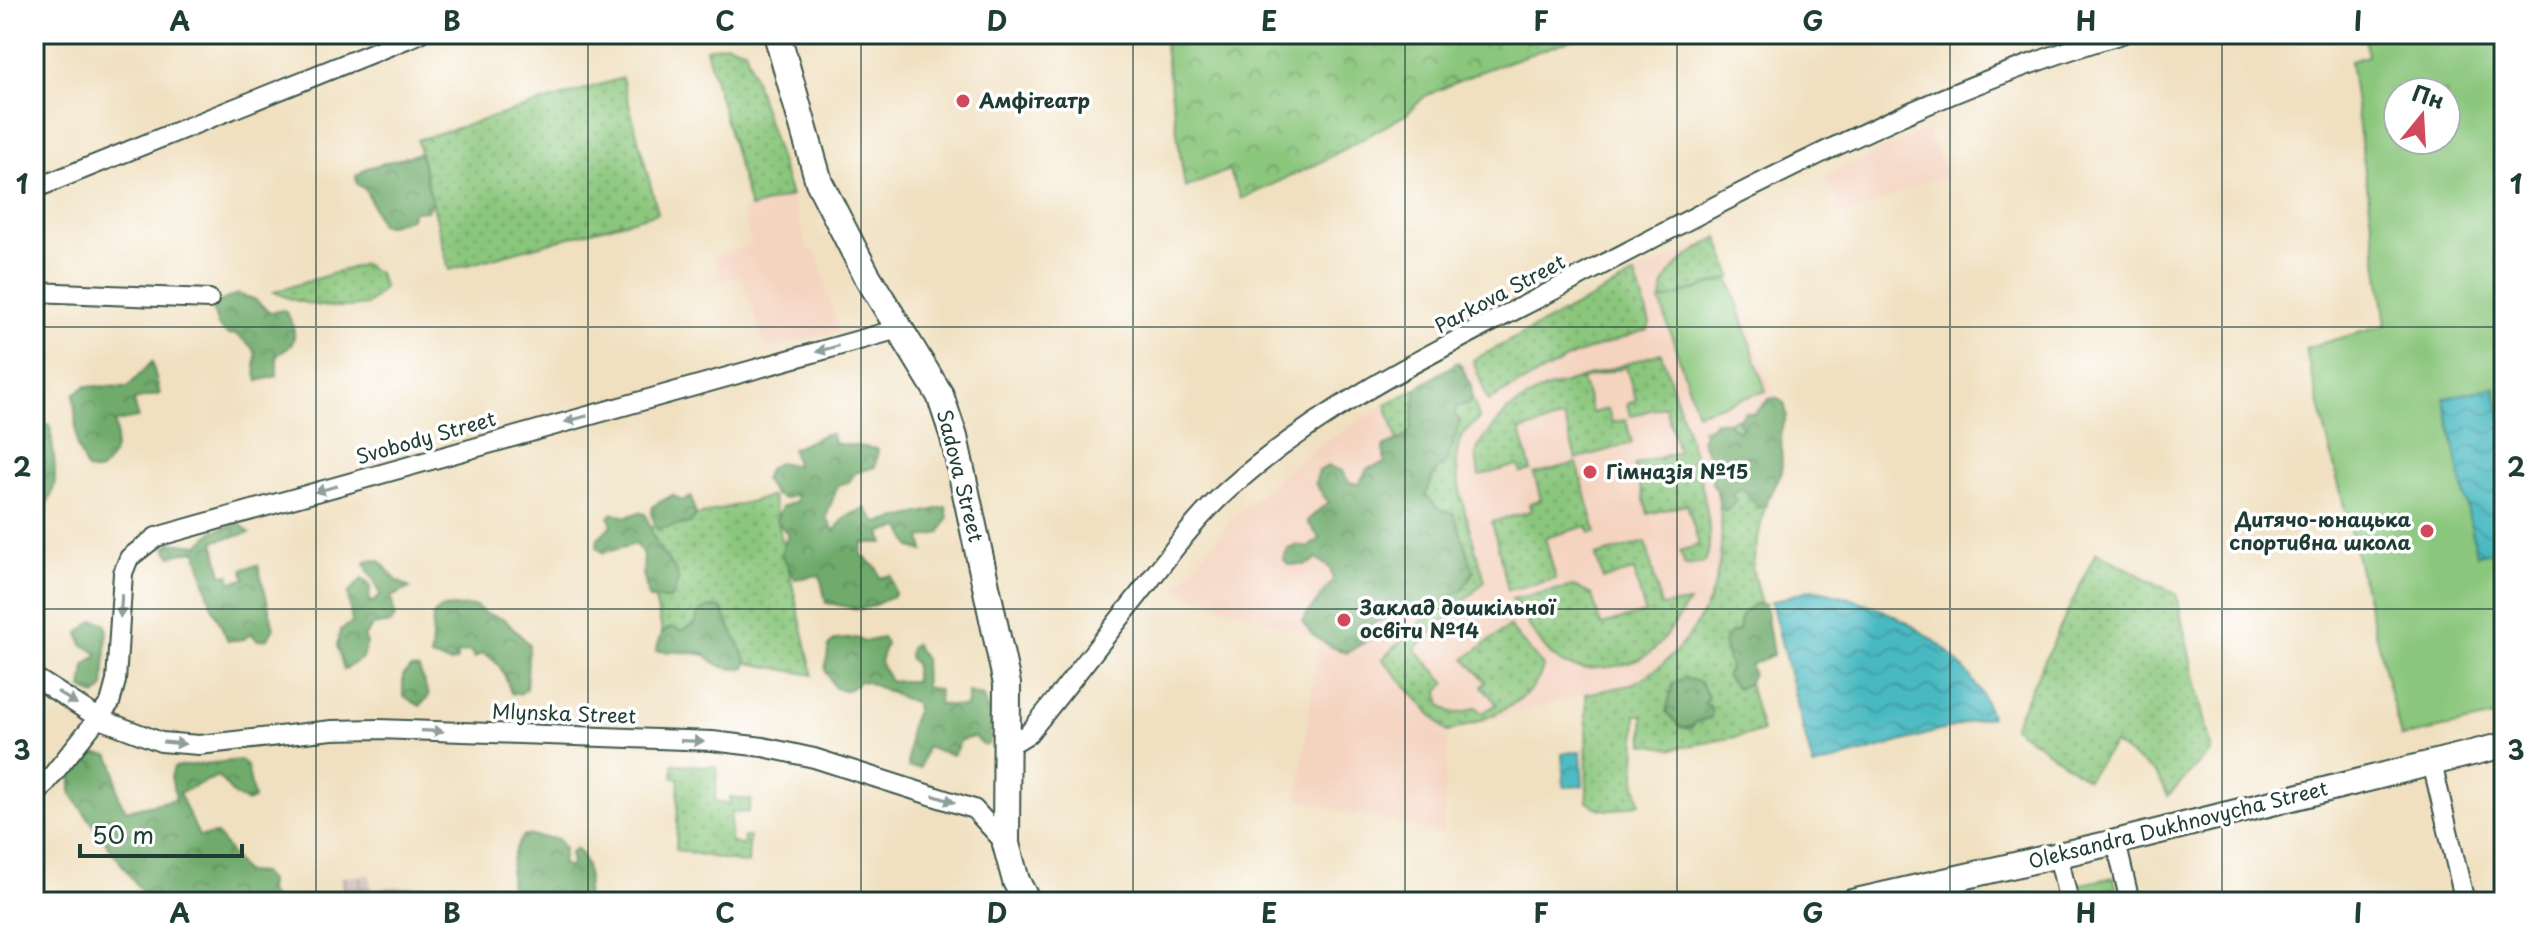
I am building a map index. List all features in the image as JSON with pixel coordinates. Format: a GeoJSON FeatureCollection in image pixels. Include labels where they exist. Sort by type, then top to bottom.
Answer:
{"type":"FeatureCollection","features":[{"type":"Feature","properties":{"kind":"main road","name":"Sadova Street"},"geometry":{"type":"LineString","coordinates":[[777,34],[824,193],[866,274],[902,328],[940,395],[954,437],[1007,684],[1006,844],[1016,881],[1027,902]]}},
{"type":"Feature","properties":{"kind":"main road","name":"Oleksandra Dukhnovycha Street"},"geometry":{"type":"LineString","coordinates":[[1852,902],[2116,842],[2504,745]]}},
{"type":"Feature","properties":{"kind":"street"},"geometry":{"type":"LineString","coordinates":[[34,189],[419,34]]}},
{"type":"Feature","properties":{"kind":"street","name":"Parkova Street"},"geometry":{"type":"LineString","coordinates":[[1008,746],[1028,734],[1168,556],[1228,490],[1306,428],[1368,387],[1736,195],[1912,110],[1970,85],[2122,34]]}},
{"type":"Feature","properties":{"kind":"street"},"geometry":{"type":"LineString","coordinates":[[34,292],[209,299]]}},
{"type":"Feature","properties":{"kind":"street","name":"Svobody Street"},"geometry":{"type":"LineString","coordinates":[[34,798],[100,719],[116,681],[123,573],[129,558],[140,546],[156,537],[902,328]]}},
{"type":"Feature","properties":{"kind":"street","name":"Mlynska Street"},"geometry":{"type":"LineString","coordinates":[[34,677],[100,719],[161,742],[199,745],[332,730],[378,729],[712,741],[763,747],[814,758],[974,809],[1006,844]]}},
{"type":"Feature","properties":{"kind":"street"},"geometry":{"type":"LineString","coordinates":[[2432,763],[2465,902]]}},
{"type":"Feature","properties":{"kind":"street"},"geometry":{"type":"LineString","coordinates":[[2116,842],[2130,902]]}},
{"type":"Feature","properties":{"kind":"street"},"geometry":{"type":"LineString","coordinates":[[2058,855],[2069,902]]}},
{"type":"Feature","properties":{"kind":"shaded area"},"geometry":{"type":"Polygon","coordinates":[[[1927,129],[1948,180],[1929,181],[1844,217],[1824,177],[1927,129]]]}},
{"type":"Feature","properties":{"kind":"shaded area"},"geometry":{"type":"Polygon","coordinates":[[[791,196],[808,251],[816,252],[839,331],[766,349],[742,276],[721,281],[715,256],[752,245],[742,210],[791,196]]]}},
{"type":"Feature","properties":{"kind":"shaded area","name":"Гімназія №15"},"geometry":{"type":"Polygon","coordinates":[[[1718,237],[1783,419],[1752,568],[1773,655],[1586,694],[1448,732],[1443,833],[1298,801],[1318,638],[1176,590],[1233,517],[1308,453],[1386,404],[1639,272],[1718,237]]]}},
{"type":"Feature","properties":{"kind":"shaded area"},"geometry":{"type":"Polygon","coordinates":[[[370,875],[371,889],[456,882],[460,902],[337,902],[336,893],[342,892],[341,877],[370,875]]]}},
{"type":"Feature","properties":{"kind":"green space"},"geometry":{"type":"Polygon","coordinates":[[[1163,34],[1588,34],[1482,71],[1425,96],[1407,114],[1319,163],[1241,199],[1229,170],[1185,188],[1163,34]]]}},
{"type":"Feature","properties":{"kind":"green space","name":"Дитячо-юнацька спортивна школа"},"geometry":{"type":"Polygon","coordinates":[[[2364,34],[2504,34],[2504,715],[2401,737],[2305,348],[2386,325],[2350,61],[2368,56],[2364,34]]]}},
{"type":"Feature","properties":{"kind":"green space"},"geometry":{"type":"Polygon","coordinates":[[[726,44],[745,49],[791,196],[750,208],[706,49],[726,44]]]}},
{"type":"Feature","properties":{"kind":"green space"},"geometry":{"type":"Polygon","coordinates":[[[622,78],[658,213],[449,270],[417,140],[622,78]]]}},
{"type":"Feature","properties":{"kind":"green space"},"geometry":{"type":"Polygon","coordinates":[[[420,153],[432,202],[427,211],[413,211],[411,218],[386,226],[380,224],[366,190],[357,184],[356,176],[367,168],[420,153]]]}},
{"type":"Feature","properties":{"kind":"green space"},"geometry":{"type":"Polygon","coordinates":[[[1718,237],[1732,277],[1661,301],[1663,289],[1673,270],[1718,237]]]}},
{"type":"Feature","properties":{"kind":"green space"},"geometry":{"type":"Polygon","coordinates":[[[363,264],[378,273],[384,288],[367,305],[320,306],[274,292],[363,264]]]}},
{"type":"Feature","properties":{"kind":"green space"},"geometry":{"type":"Polygon","coordinates":[[[1635,275],[1650,323],[1648,329],[1574,355],[1488,401],[1473,360],[1635,275]]]}},
{"type":"Feature","properties":{"kind":"green space"},"geometry":{"type":"Polygon","coordinates":[[[1729,279],[1766,391],[1697,413],[1660,301],[1729,279]]]}},
{"type":"Feature","properties":{"kind":"green space"},"geometry":{"type":"Polygon","coordinates":[[[237,294],[254,299],[270,312],[284,310],[290,318],[294,339],[277,356],[277,376],[258,381],[252,347],[235,334],[228,335],[218,326],[213,310],[217,303],[237,294]]]}},
{"type":"Feature","properties":{"kind":"green space"},"geometry":{"type":"Polygon","coordinates":[[[1661,353],[1696,461],[1703,493],[1709,547],[1704,563],[1685,566],[1680,551],[1699,545],[1687,504],[1648,514],[1634,465],[1678,452],[1665,406],[1630,416],[1627,404],[1636,400],[1626,367],[1582,379],[1592,413],[1608,409],[1612,423],[1626,420],[1632,443],[1576,459],[1564,418],[1520,431],[1531,470],[1521,473],[1518,465],[1479,476],[1476,454],[1479,445],[1507,411],[1539,391],[1661,353]]]}},
{"type":"Feature","properties":{"kind":"green space"},"geometry":{"type":"Polygon","coordinates":[[[152,362],[160,394],[134,400],[138,418],[115,422],[116,443],[109,461],[99,472],[87,470],[77,446],[74,394],[86,386],[128,387],[152,362]]]}},
{"type":"Feature","properties":{"kind":"green space"},"geometry":{"type":"Polygon","coordinates":[[[1458,362],[1470,382],[1471,398],[1469,404],[1459,406],[1454,412],[1460,423],[1448,459],[1434,474],[1426,495],[1438,508],[1454,514],[1474,571],[1462,590],[1441,602],[1371,624],[1368,640],[1347,653],[1334,648],[1316,637],[1302,621],[1333,580],[1330,568],[1317,559],[1306,565],[1289,565],[1283,559],[1288,549],[1297,545],[1307,548],[1320,539],[1307,521],[1328,502],[1315,483],[1319,471],[1328,466],[1342,471],[1349,482],[1359,484],[1367,469],[1385,463],[1383,447],[1404,438],[1411,430],[1417,388],[1458,362]]]}},
{"type":"Feature","properties":{"kind":"green space"},"geometry":{"type":"Polygon","coordinates":[[[1462,366],[1479,418],[1462,436],[1457,449],[1459,486],[1485,581],[1415,649],[1446,683],[1439,690],[1440,704],[1457,713],[1476,707],[1482,713],[1497,704],[1482,687],[1486,681],[1465,659],[1509,626],[1543,666],[1530,690],[1518,700],[1489,717],[1447,732],[1382,659],[1446,598],[1386,404],[1462,366]]]}},
{"type":"Feature","properties":{"kind":"green space"},"geometry":{"type":"Polygon","coordinates":[[[1776,398],[1784,403],[1787,415],[1781,432],[1782,472],[1765,506],[1758,507],[1742,487],[1731,494],[1737,501],[1726,511],[1720,507],[1718,491],[1712,484],[1713,467],[1701,439],[1715,421],[1726,422],[1738,431],[1743,427],[1738,421],[1745,412],[1754,414],[1769,399],[1776,398]]]}},
{"type":"Feature","properties":{"kind":"green space"},"geometry":{"type":"Polygon","coordinates":[[[1763,411],[1783,419],[1752,568],[1773,655],[1743,661],[1762,732],[1673,749],[1644,744],[1643,715],[1636,715],[1635,780],[1640,803],[1613,810],[1600,809],[1587,802],[1586,694],[1623,687],[1642,679],[1664,662],[1689,635],[1704,611],[1720,560],[1720,509],[1702,429],[1763,411]]]}},
{"type":"Feature","properties":{"kind":"green space"},"geometry":{"type":"Polygon","coordinates":[[[34,424],[50,425],[55,474],[51,497],[34,513],[34,424]]]}},
{"type":"Feature","properties":{"kind":"green space"},"geometry":{"type":"Polygon","coordinates":[[[825,434],[832,434],[834,443],[878,449],[875,467],[855,473],[849,482],[838,485],[826,517],[834,531],[846,517],[865,508],[877,523],[946,507],[948,518],[940,533],[921,538],[924,551],[911,547],[901,528],[881,532],[884,543],[863,543],[861,554],[877,568],[880,578],[891,575],[895,595],[867,608],[826,603],[820,575],[795,579],[781,554],[788,534],[776,520],[782,507],[796,501],[797,494],[784,499],[775,495],[764,480],[768,469],[779,462],[796,466],[792,449],[825,434]]]}},
{"type":"Feature","properties":{"kind":"green space"},"geometry":{"type":"Polygon","coordinates":[[[1577,463],[1596,532],[1590,533],[1587,526],[1545,538],[1556,579],[1508,590],[1492,522],[1531,511],[1529,504],[1541,500],[1534,474],[1577,463]]]}},
{"type":"Feature","properties":{"kind":"green space"},"geometry":{"type":"Polygon","coordinates":[[[673,495],[682,501],[691,497],[696,515],[690,523],[657,529],[651,514],[653,506],[673,495]]]}},
{"type":"Feature","properties":{"kind":"green space"},"geometry":{"type":"Polygon","coordinates":[[[772,496],[813,675],[666,648],[639,530],[772,496]]]}},
{"type":"Feature","properties":{"kind":"green space"},"geometry":{"type":"Polygon","coordinates":[[[639,512],[645,514],[658,546],[677,572],[678,582],[670,599],[649,599],[643,573],[644,555],[636,544],[603,553],[597,547],[598,538],[612,525],[609,517],[613,513],[627,517],[639,512]]]}},
{"type":"Feature","properties":{"kind":"green space"},"geometry":{"type":"Polygon","coordinates":[[[239,523],[250,533],[214,541],[222,575],[229,574],[231,582],[245,579],[243,569],[258,565],[274,628],[268,639],[257,640],[251,633],[244,639],[228,641],[211,604],[196,550],[171,556],[165,548],[170,542],[199,545],[214,531],[239,523]]]}},
{"type":"Feature","properties":{"kind":"green space"},"geometry":{"type":"Polygon","coordinates":[[[1646,542],[1661,606],[1689,602],[1671,630],[1644,657],[1617,666],[1580,668],[1554,658],[1512,599],[1574,586],[1592,595],[1601,625],[1645,613],[1634,571],[1603,579],[1596,556],[1646,542]]]}},
{"type":"Feature","properties":{"kind":"green space"},"geometry":{"type":"Polygon","coordinates":[[[2096,552],[2176,594],[2211,751],[2168,796],[2157,775],[2114,744],[2087,779],[2013,727],[2096,552]]]}},
{"type":"Feature","properties":{"kind":"green space"},"geometry":{"type":"Polygon","coordinates":[[[380,561],[397,581],[410,588],[391,597],[395,616],[391,623],[372,626],[364,637],[367,643],[362,658],[344,670],[337,646],[340,630],[352,623],[348,593],[362,579],[370,585],[369,602],[380,595],[365,563],[380,561]]]}},
{"type":"Feature","properties":{"kind":"green space"},"geometry":{"type":"Polygon","coordinates":[[[1754,604],[1765,604],[1773,655],[1750,665],[1753,673],[1748,684],[1737,689],[1726,676],[1730,668],[1723,643],[1729,634],[1739,630],[1741,615],[1754,604]]]}},
{"type":"Feature","properties":{"kind":"green space"},"geometry":{"type":"Polygon","coordinates":[[[476,606],[484,613],[504,619],[529,644],[526,689],[520,694],[511,693],[501,669],[482,653],[475,658],[470,651],[457,654],[457,660],[450,663],[431,657],[433,616],[441,608],[476,606]]]}},
{"type":"Feature","properties":{"kind":"green space"},"geometry":{"type":"Polygon","coordinates":[[[710,607],[721,608],[747,661],[745,668],[722,666],[704,653],[656,651],[662,633],[672,627],[682,631],[695,624],[699,612],[710,607]]]}},
{"type":"Feature","properties":{"kind":"green space"},"geometry":{"type":"Polygon","coordinates":[[[94,620],[105,623],[107,629],[104,687],[96,696],[82,689],[85,666],[98,654],[82,644],[79,633],[94,620]]]}},
{"type":"Feature","properties":{"kind":"green space"},"geometry":{"type":"Polygon","coordinates":[[[857,638],[863,642],[882,638],[886,643],[880,662],[890,681],[915,681],[915,665],[909,657],[910,648],[915,644],[924,659],[925,687],[939,690],[938,704],[966,707],[968,692],[983,696],[991,717],[990,743],[985,746],[974,737],[961,740],[953,755],[926,747],[920,768],[908,767],[910,726],[917,709],[914,703],[867,682],[859,681],[848,689],[835,688],[825,670],[829,645],[836,640],[857,638]]]}},
{"type":"Feature","properties":{"kind":"green space"},"geometry":{"type":"Polygon","coordinates":[[[411,668],[419,669],[429,696],[420,706],[403,696],[403,675],[411,668]]]}},
{"type":"Feature","properties":{"kind":"green space"},"geometry":{"type":"Polygon","coordinates":[[[1684,678],[1700,682],[1708,696],[1704,704],[1711,707],[1711,718],[1696,722],[1690,729],[1680,727],[1666,712],[1673,683],[1684,678]]]}},
{"type":"Feature","properties":{"kind":"green space"},"geometry":{"type":"Polygon","coordinates":[[[88,753],[108,755],[115,768],[119,798],[127,810],[176,799],[171,777],[174,767],[241,760],[247,766],[254,799],[247,802],[235,796],[218,776],[179,793],[199,836],[217,834],[244,872],[262,873],[269,881],[268,891],[275,902],[149,902],[71,794],[74,766],[88,753]]]}},
{"type":"Feature","properties":{"kind":"green space"},"geometry":{"type":"Polygon","coordinates":[[[673,764],[717,767],[715,802],[729,804],[730,797],[751,800],[748,812],[731,813],[730,842],[743,846],[744,837],[749,837],[748,864],[676,850],[679,778],[673,778],[673,764]]]}},
{"type":"Feature","properties":{"kind":"green space"},"geometry":{"type":"Polygon","coordinates":[[[524,835],[558,839],[564,849],[562,862],[567,868],[572,864],[570,853],[576,848],[588,874],[584,902],[517,902],[510,877],[512,858],[524,835]]]}},
{"type":"Feature","properties":{"kind":"green space"},"geometry":{"type":"Polygon","coordinates":[[[2114,877],[2119,902],[2081,902],[2077,885],[2114,877]]]}},
{"type":"Feature","properties":{"kind":"water"},"geometry":{"type":"Polygon","coordinates":[[[2495,387],[2504,431],[2504,550],[2477,555],[2444,398],[2495,387]]]}},
{"type":"Feature","properties":{"kind":"water"},"geometry":{"type":"Polygon","coordinates":[[[1812,589],[1867,604],[1919,630],[1963,667],[1979,690],[1991,716],[1813,767],[1771,602],[1812,589]]]}},
{"type":"Feature","properties":{"kind":"water"},"geometry":{"type":"Polygon","coordinates":[[[1581,752],[1583,786],[1564,787],[1562,753],[1581,752]]]}},
{"type":"Feature","properties":{"kind":"place","name":"Амфітеатр"},"geometry":{"type":"Point","coordinates":[963,101]}},
{"type":"Feature","properties":{"kind":"place","name":"Гімназія №15"},"geometry":{"type":"Point","coordinates":[1590,472]}},
{"type":"Feature","properties":{"kind":"place","name":"Дитячо-юнацька спортивна школа"},"geometry":{"type":"Point","coordinates":[2427,531]}},
{"type":"Feature","properties":{"kind":"place","name":"Заклад дошкільної освіти №14"},"geometry":{"type":"Point","coordinates":[1344,620]}}]}
